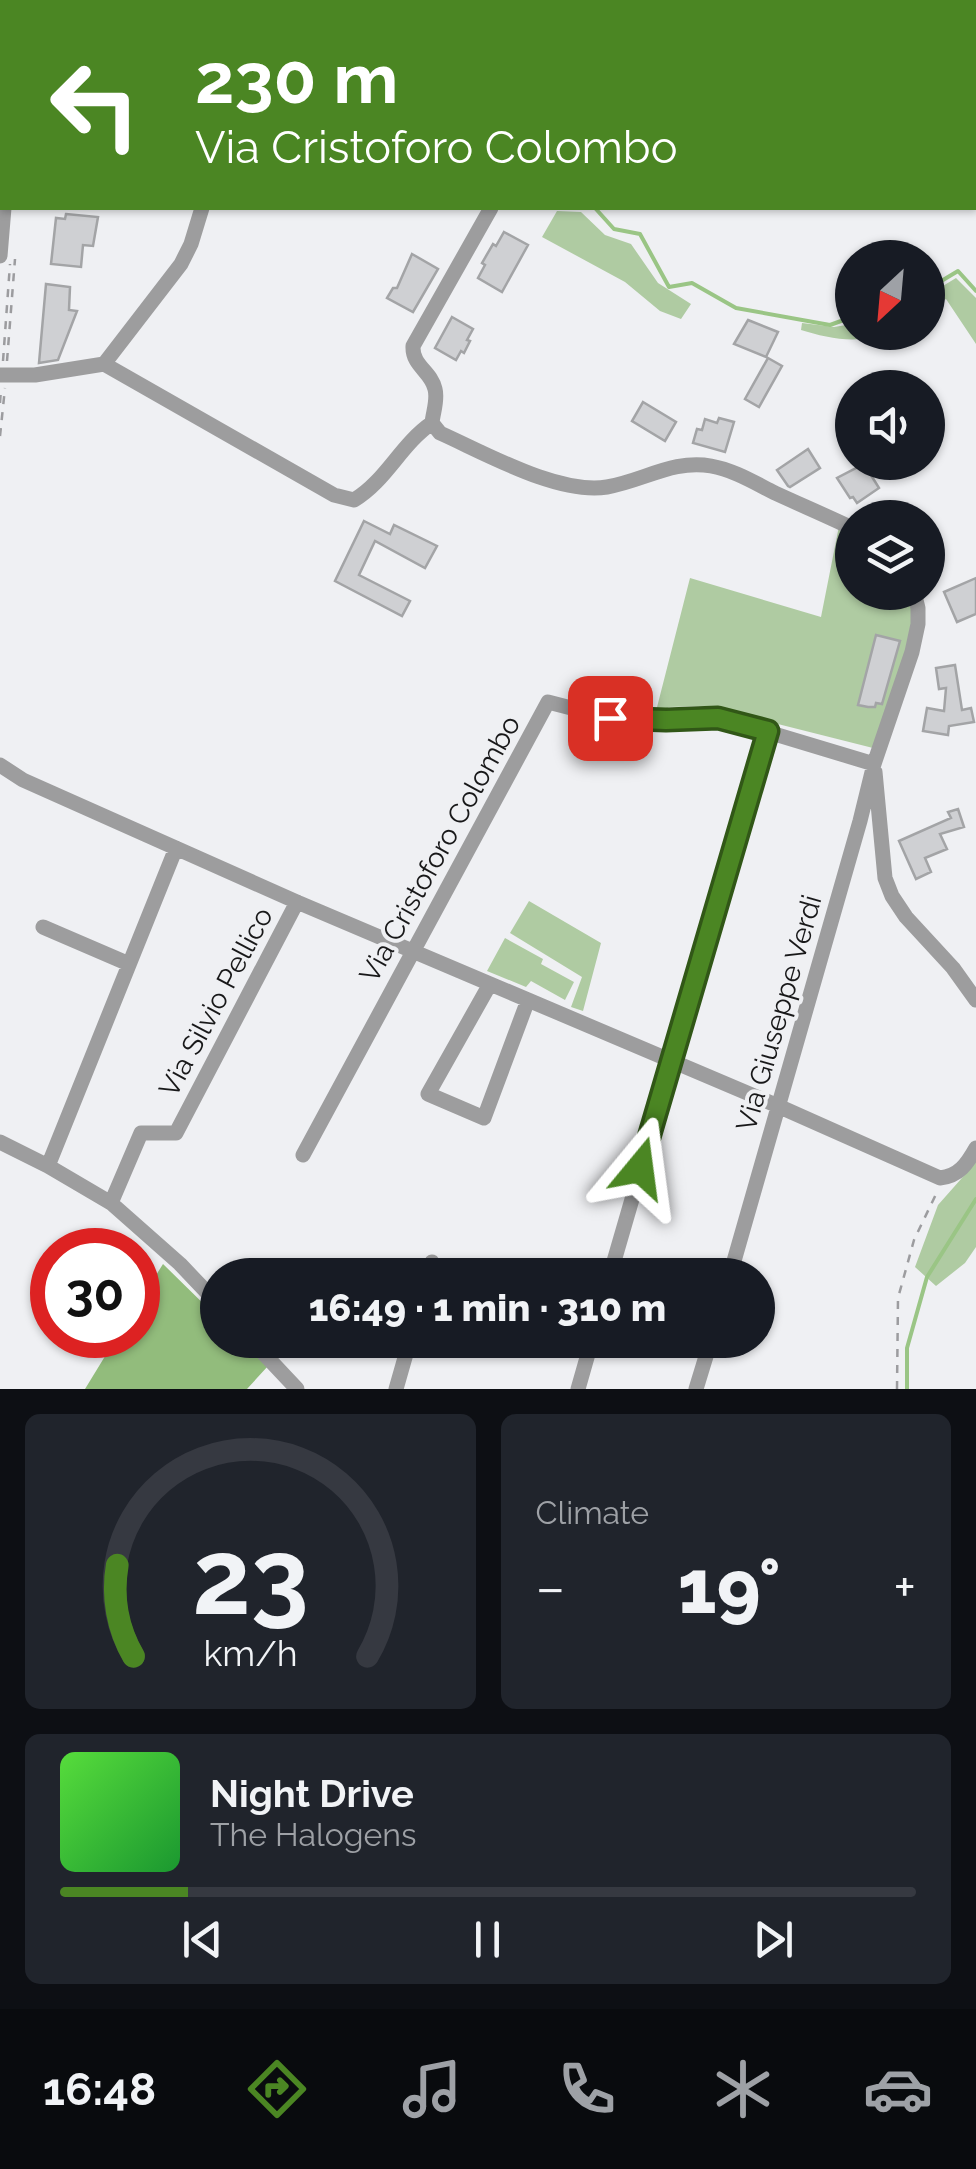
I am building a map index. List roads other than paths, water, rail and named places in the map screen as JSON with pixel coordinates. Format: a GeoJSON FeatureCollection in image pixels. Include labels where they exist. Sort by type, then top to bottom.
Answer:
{"type":"FeatureCollection","features":[{"type":"Feature","properties":{"kind":"street"},"geometry":{"type":"LineString","coordinates":[[4,210],[9,249]]}},
{"type":"Feature","properties":{"kind":"street"},"geometry":{"type":"LineString","coordinates":[[104,364],[182,264],[201,210]]}},
{"type":"Feature","properties":{"kind":"street"},"geometry":{"type":"LineString","coordinates":[[3,376],[35,376],[104,364],[334,495],[354,500],[370,490],[408,443],[432,423],[436,393],[428,375],[414,360],[412,346],[490,210]]}},
{"type":"Feature","properties":{"kind":"street"},"geometry":{"type":"LineString","coordinates":[[432,423],[440,433],[560,484],[604,488],[667,468],[712,466],[835,520]]}},
{"type":"Feature","properties":{"kind":"street"},"geometry":{"type":"LineString","coordinates":[[918,610],[912,652],[874,764],[885,878],[906,917],[976,1000]]}},
{"type":"Feature","properties":{"kind":"street","name":"Via Cristoforo Colombo"},"geometry":{"type":"LineString","coordinates":[[303,1155],[548,702],[610,718],[718,718],[874,764]]}},
{"type":"Feature","properties":{"kind":"street"},"geometry":{"type":"LineString","coordinates":[[615,1258],[768,731]]}},
{"type":"Feature","properties":{"kind":"street","name":"Via Giuseppe Verdi"},"geometry":{"type":"LineString","coordinates":[[735,1258],[874,764]]}},
{"type":"Feature","properties":{"kind":"street"},"geometry":{"type":"LineString","coordinates":[[2,768],[297,902],[940,1178],[964,1168],[976,1148]]}},
{"type":"Feature","properties":{"kind":"street"},"geometry":{"type":"LineString","coordinates":[[48,1166],[176,848]]}},
{"type":"Feature","properties":{"kind":"street","name":"Via Silvio Pellico"},"geometry":{"type":"LineString","coordinates":[[111,1203],[141,1133],[176,1134],[297,902]]}},
{"type":"Feature","properties":{"kind":"street"},"geometry":{"type":"LineString","coordinates":[[43,927],[130,964]]}},
{"type":"Feature","properties":{"kind":"street"},"geometry":{"type":"LineString","coordinates":[[490,984],[428,1094],[484,1118],[528,1000]]}},
{"type":"Feature","properties":{"kind":"street"},"geometry":{"type":"LineString","coordinates":[[0,1142],[111,1203],[200,1285]]}},
{"type":"Feature","properties":{"kind":"street"},"geometry":{"type":"LineString","coordinates":[[269,1358],[298,1389]]}},
{"type":"Feature","properties":{"kind":"street"},"geometry":{"type":"LineString","coordinates":[[396,1389],[405,1358]]}},
{"type":"Feature","properties":{"kind":"street"},"geometry":{"type":"LineString","coordinates":[[578,1389],[587,1358]]}},
{"type":"Feature","properties":{"kind":"street"},"geometry":{"type":"LineString","coordinates":[[696,1389],[705,1358]]}},
{"type":"Feature","properties":{"kind":"waterway"},"geometry":{"type":"LineString","coordinates":[[597,210],[614,229],[640,234],[669,287],[692,283],[736,308],[835,323]]}},
{"type":"Feature","properties":{"kind":"waterway"},"geometry":{"type":"LineString","coordinates":[[945,279],[958,271],[976,291]]}},
{"type":"Feature","properties":{"kind":"waterway"},"geometry":{"type":"LineString","coordinates":[[907,1389],[907,1348],[927,1277],[976,1199]]}}]}
